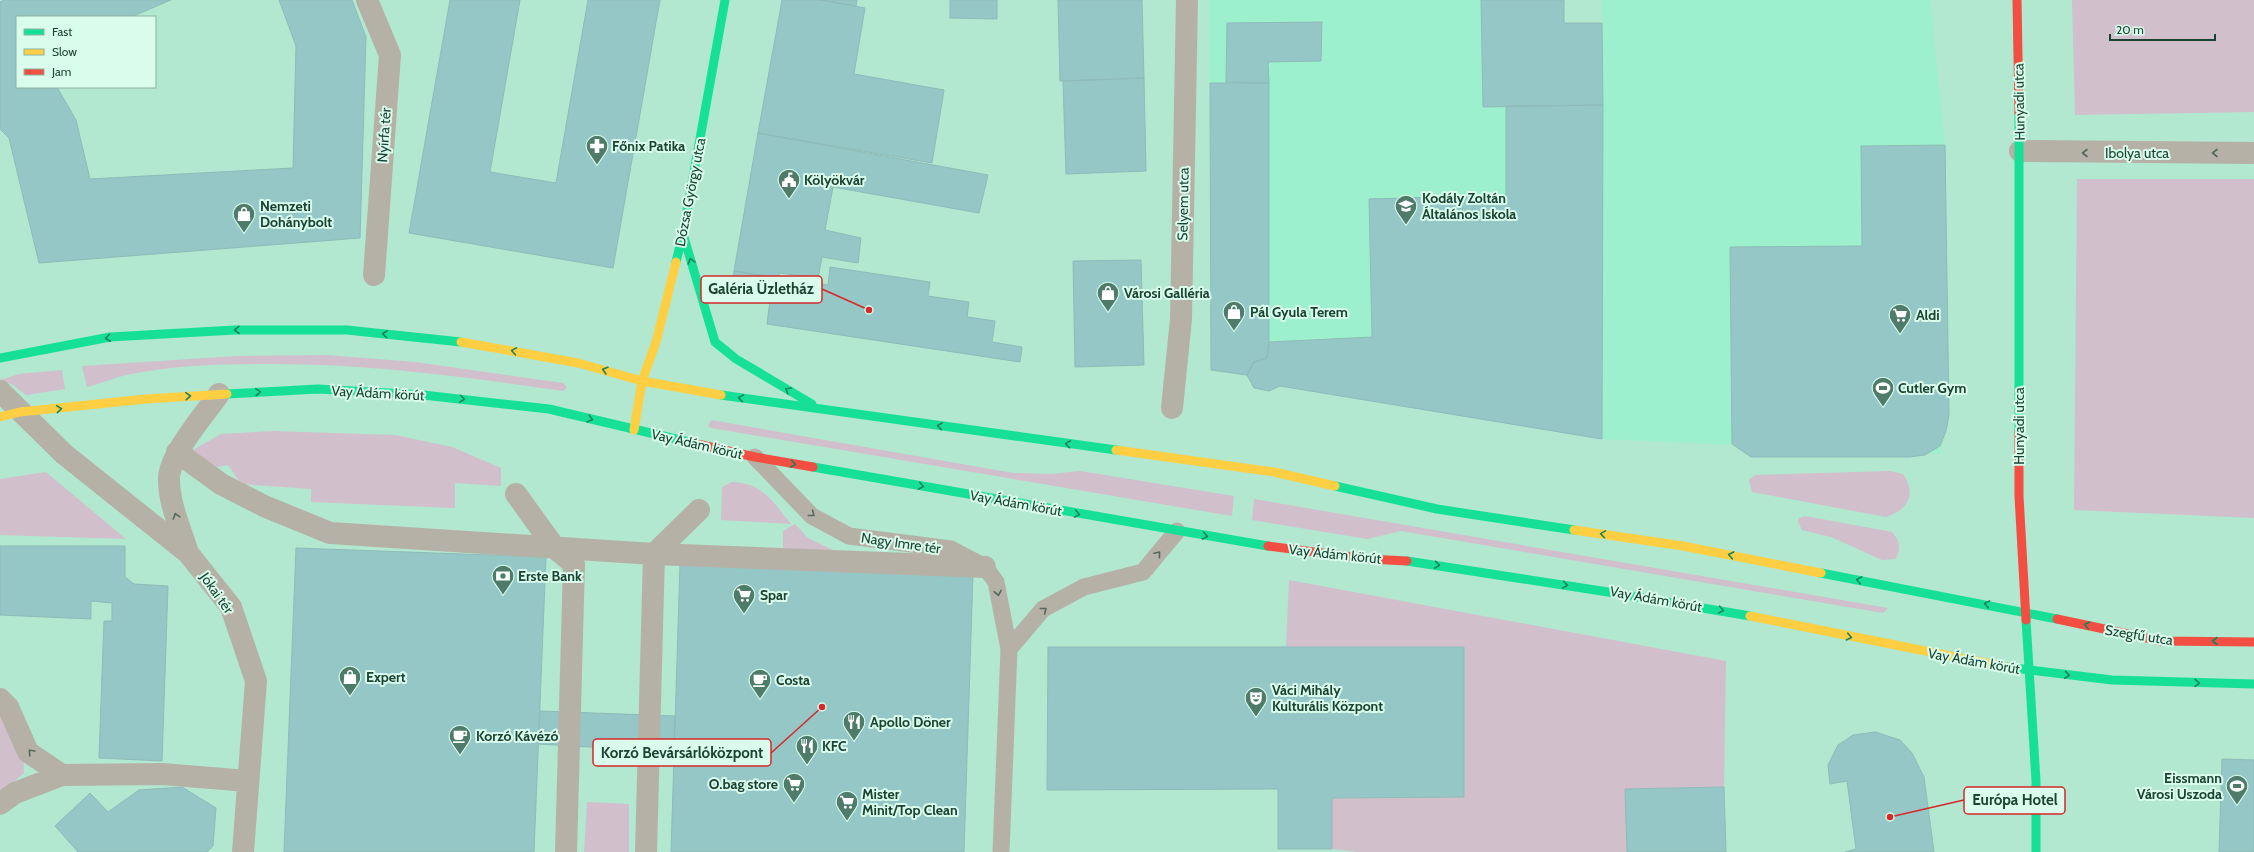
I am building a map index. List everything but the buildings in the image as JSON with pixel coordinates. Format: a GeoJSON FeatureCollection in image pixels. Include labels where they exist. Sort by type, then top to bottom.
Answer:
{"type":"FeatureCollection","features":[{"type":"Feature","properties":{"kind":"street","name":"Nyírfa tér"},"geometry":{"type":"LineString","coordinates":[[367,0],[390,55],[374,275]]}},
{"type":"Feature","properties":{"kind":"street","name":"Dózsa György utca"},"geometry":{"type":"LineString","coordinates":[[634,430],[642,380],[656,342],[683,233],[725,0]]}},
{"type":"Feature","properties":{"kind":"street","name":"Selyem utca"},"geometry":{"type":"LineString","coordinates":[[1172,408],[1181,319],[1187,0]]}},
{"type":"Feature","properties":{"kind":"street","name":"Hunyadi utca"},"geometry":{"type":"LineString","coordinates":[[2017,0],[2020,151],[2019,496],[2036,781],[2036,852]]}},
{"type":"Feature","properties":{"kind":"street","name":"Ibolya utca"},"geometry":{"type":"LineString","coordinates":[[2020,151],[2254,153]]}},
{"type":"Feature","properties":{"kind":"street"},"geometry":{"type":"LineString","coordinates":[[683,233],[715,342],[736,360],[821,410]]}},
{"type":"Feature","properties":{"kind":"street"},"geometry":{"type":"LineString","coordinates":[[0,358],[110,337],[235,330],[347,330],[456,341],[578,363],[642,380],[821,410],[1274,472],[1437,509],[1683,546],[2025,612]]}},
{"type":"Feature","properties":{"kind":"street","name":"Vay Ádám körút"},"geometry":{"type":"LineString","coordinates":[[10,415],[146,399],[318,389],[423,395],[549,409],[755,457],[1238,542],[1368,559],[1398,560],[1610,591],[1736,613],[1926,653],[2029,671]]}},
{"type":"Feature","properties":{"kind":"street","name":"Jókai tér"},"geometry":{"type":"LineString","coordinates":[[0,391],[10,415],[64,454],[188,553],[231,608],[256,681],[243,852]]}},
{"type":"Feature","properties":{"kind":"street"},"geometry":{"type":"LineString","coordinates":[[188,553],[174,509],[169,478],[177,452],[220,394]]}},
{"type":"Feature","properties":{"kind":"street"},"geometry":{"type":"LineString","coordinates":[[177,452],[221,484],[264,506],[330,534],[654,554],[985,567]]}},
{"type":"Feature","properties":{"kind":"street"},"geometry":{"type":"LineString","coordinates":[[516,494],[556,548],[574,564],[566,852]]}},
{"type":"Feature","properties":{"kind":"street"},"geometry":{"type":"LineString","coordinates":[[646,852],[654,554],[699,510]]}},
{"type":"Feature","properties":{"kind":"street","name":"Szegfű utca"},"geometry":{"type":"LineString","coordinates":[[2025,612],[2161,641],[2254,642]]}},
{"type":"Feature","properties":{"kind":"street"},"geometry":{"type":"LineString","coordinates":[[2029,671],[2137,683],[2254,684]]}},
{"type":"Feature","properties":{"kind":"street"},"geometry":{"type":"LineString","coordinates":[[0,699],[8,708],[28,752],[62,775]]}},
{"type":"Feature","properties":{"kind":"street"},"geometry":{"type":"LineString","coordinates":[[0,804],[15,793],[62,775],[162,774],[248,781]]}},
{"type":"Feature","properties":{"kind":"lane","name":"Nagy Imre tér"},"geometry":{"type":"LineString","coordinates":[[755,457],[812,516],[849,536],[951,549],[985,567],[996,582],[1009,649],[1001,852]]}},
{"type":"Feature","properties":{"kind":"lane"},"geometry":{"type":"LineString","coordinates":[[1009,649],[1043,609],[1084,587],[1143,572],[1177,531]]}},
{"type":"Feature","properties":{"kind":"shaded area"},"geometry":{"type":"Polygon","coordinates":[[[1209,0],[1564,0],[1565,23],[1602,23],[1602,0],[1930,0],[1945,145],[1949,415],[1940,454],[1602,439],[1280,386],[1269,391],[1254,388],[1247,375],[1211,370],[1209,0]]]}},
{"type":"Feature","properties":{"kind":"shaded area"},"geometry":{"type":"Polygon","coordinates":[[[2072,0],[2254,0],[2254,112],[2075,115],[2072,0]]]}},
{"type":"Feature","properties":{"kind":"shaded area"},"geometry":{"type":"Polygon","coordinates":[[[2077,179],[2254,179],[2254,518],[2074,510],[2077,179]]]}},
{"type":"Feature","properties":{"kind":"shaded area"},"geometry":{"type":"Polygon","coordinates":[[[327,355],[415,362],[563,383],[567,387],[564,391],[379,368],[304,364],[266,364],[215,365],[148,371],[125,375],[87,387],[82,366],[237,356],[327,355]]]}},
{"type":"Feature","properties":{"kind":"shaded area"},"geometry":{"type":"Polygon","coordinates":[[[62,370],[65,389],[26,395],[13,385],[0,380],[19,374],[62,370]]]}},
{"type":"Feature","properties":{"kind":"shaded area"},"geometry":{"type":"Polygon","coordinates":[[[711,420],[1013,473],[1051,474],[1080,471],[1234,496],[1232,516],[711,428],[708,426],[711,420]]]}},
{"type":"Feature","properties":{"kind":"shaded area"},"geometry":{"type":"Polygon","coordinates":[[[273,431],[395,435],[452,447],[501,468],[501,486],[455,483],[455,508],[311,502],[311,489],[241,484],[228,465],[211,468],[191,451],[221,434],[273,431]]]}},
{"type":"Feature","properties":{"kind":"shaded area"},"geometry":{"type":"Polygon","coordinates":[[[1890,471],[1903,474],[1907,481],[1910,495],[1905,506],[1894,514],[1886,517],[1752,492],[1749,480],[1755,475],[1890,471]]]}},
{"type":"Feature","properties":{"kind":"shaded area"},"geometry":{"type":"Polygon","coordinates":[[[46,472],[126,539],[0,535],[0,479],[46,472]]]}},
{"type":"Feature","properties":{"kind":"shaded area"},"geometry":{"type":"Polygon","coordinates":[[[732,482],[743,483],[760,490],[773,501],[791,524],[721,520],[722,487],[732,482]]]}},
{"type":"Feature","properties":{"kind":"shaded area"},"geometry":{"type":"Polygon","coordinates":[[[1254,499],[1888,608],[1883,613],[1401,531],[1367,539],[1252,520],[1254,499]]]}},
{"type":"Feature","properties":{"kind":"shaded area"},"geometry":{"type":"Polygon","coordinates":[[[1805,516],[1892,532],[1897,538],[1899,544],[1899,551],[1896,559],[1882,560],[1831,537],[1802,530],[1798,522],[1799,518],[1805,516]]]}},
{"type":"Feature","properties":{"kind":"shaded area"},"geometry":{"type":"Polygon","coordinates":[[[795,524],[808,538],[837,552],[783,550],[783,531],[795,524]]]}},
{"type":"Feature","properties":{"kind":"shaded area"},"geometry":{"type":"Polygon","coordinates":[[[1289,580],[1726,661],[1724,787],[1625,789],[1627,852],[1358,852],[1332,849],[1332,798],[1464,797],[1464,647],[1286,647],[1289,580]]]}},
{"type":"Feature","properties":{"kind":"shaded area"},"geometry":{"type":"Polygon","coordinates":[[[0,706],[23,753],[24,773],[0,794],[0,706]]]}},
{"type":"Feature","properties":{"kind":"shaded area"},"geometry":{"type":"Polygon","coordinates":[[[587,802],[629,804],[629,852],[584,852],[587,802]]]}},
{"type":"Feature","properties":{"kind":"traffic: fast"},"geometry":{"type":"LineString","coordinates":[[676,262],[683,233],[725,0]]}},
{"type":"Feature","properties":{"kind":"traffic: fast"},"geometry":{"type":"LineString","coordinates":[[2019,113],[2019,432]]}},
{"type":"Feature","properties":{"kind":"traffic: fast"},"geometry":{"type":"LineString","coordinates":[[683,234],[715,342],[736,359],[812,404]]}},
{"type":"Feature","properties":{"kind":"traffic: fast"},"geometry":{"type":"LineString","coordinates":[[0,358],[110,337],[235,330],[347,330],[461,342]]}},
{"type":"Feature","properties":{"kind":"traffic: fast"},"geometry":{"type":"LineString","coordinates":[[227,394],[318,389],[423,395],[549,409],[697,444]]}},
{"type":"Feature","properties":{"kind":"traffic: fast"},"geometry":{"type":"LineString","coordinates":[[721,395],[1116,450]]}},
{"type":"Feature","properties":{"kind":"traffic: fast"},"geometry":{"type":"LineString","coordinates":[[813,467],[1268,546]]}},
{"type":"Feature","properties":{"kind":"traffic: fast"},"geometry":{"type":"LineString","coordinates":[[1335,486],[1437,509],[1574,530]]}},
{"type":"Feature","properties":{"kind":"traffic: fast"},"geometry":{"type":"LineString","coordinates":[[1407,561],[1608,592],[1750,616]]}},
{"type":"Feature","properties":{"kind":"traffic: fast"},"geometry":{"type":"LineString","coordinates":[[1821,573],[2057,619]]}},
{"type":"Feature","properties":{"kind":"traffic: fast"},"geometry":{"type":"LineString","coordinates":[[2026,620],[2036,781],[2036,852]]}},
{"type":"Feature","properties":{"kind":"traffic: fast"},"geometry":{"type":"LineString","coordinates":[[2006,667],[2112,680],[2254,684]]}},
{"type":"Feature","properties":{"kind":"traffic: slow"},"geometry":{"type":"LineString","coordinates":[[634,430],[642,381],[656,342],[676,262]]}},
{"type":"Feature","properties":{"kind":"traffic: slow"},"geometry":{"type":"LineString","coordinates":[[461,342],[578,363],[642,381],[721,395]]}},
{"type":"Feature","properties":{"kind":"traffic: slow"},"geometry":{"type":"LineString","coordinates":[[0,417],[20,412],[146,399],[227,394]]}},
{"type":"Feature","properties":{"kind":"traffic: slow"},"geometry":{"type":"LineString","coordinates":[[1116,450],[1274,472],[1335,486]]}},
{"type":"Feature","properties":{"kind":"traffic: slow"},"geometry":{"type":"LineString","coordinates":[[1574,530],[1683,546],[1821,573]]}},
{"type":"Feature","properties":{"kind":"traffic: slow"},"geometry":{"type":"LineString","coordinates":[[1750,616],[2006,667]]}},
{"type":"Feature","properties":{"kind":"traffic: jam"},"geometry":{"type":"LineString","coordinates":[[2017,0],[2019,113]]}},
{"type":"Feature","properties":{"kind":"traffic: jam"},"geometry":{"type":"LineString","coordinates":[[2019,432],[2019,496],[2026,620]]}},
{"type":"Feature","properties":{"kind":"traffic: jam"},"geometry":{"type":"LineString","coordinates":[[697,444],[755,457],[813,467]]}},
{"type":"Feature","properties":{"kind":"traffic: jam"},"geometry":{"type":"LineString","coordinates":[[1268,546],[1368,559],[1407,561]]}},
{"type":"Feature","properties":{"kind":"traffic: jam"},"geometry":{"type":"LineString","coordinates":[[2057,619],[2161,641],[2254,642]]}},
{"type":"Feature","properties":{"kind":"place","name":"Főnix Patika"},"geometry":{"type":"Point","coordinates":[597,166]}},
{"type":"Feature","properties":{"kind":"place","name":"Kölyökvár"},"geometry":{"type":"Point","coordinates":[789,200]}},
{"type":"Feature","properties":{"kind":"place","name":"Kodály Zoltán Általános Iskola"},"geometry":{"type":"Point","coordinates":[1406,226]}},
{"type":"Feature","properties":{"kind":"place","name":"Nemzeti Dohánybolt"},"geometry":{"type":"Point","coordinates":[244,234]}},
{"type":"Feature","properties":{"kind":"place","name":"Galéria Üzletház"},"geometry":{"type":"Point","coordinates":[869,310]}},
{"type":"Feature","properties":{"kind":"place","name":"Városi Galléria"},"geometry":{"type":"Point","coordinates":[1108,312]}},
{"type":"Feature","properties":{"kind":"place","name":"Pál Gyula Terem"},"geometry":{"type":"Point","coordinates":[1234,332]}},
{"type":"Feature","properties":{"kind":"place","name":"Aldi"},"geometry":{"type":"Point","coordinates":[1900,334]}},
{"type":"Feature","properties":{"kind":"place","name":"Cutler Gym"},"geometry":{"type":"Point","coordinates":[1883,408]}},
{"type":"Feature","properties":{"kind":"place","name":"Erste Bank"},"geometry":{"type":"Point","coordinates":[503,596]}},
{"type":"Feature","properties":{"kind":"place","name":"Spar"},"geometry":{"type":"Point","coordinates":[744,614]}},
{"type":"Feature","properties":{"kind":"place","name":"Expert"},"geometry":{"type":"Point","coordinates":[350,696]}},
{"type":"Feature","properties":{"kind":"place","name":"Costa"},"geometry":{"type":"Point","coordinates":[760,700]}},
{"type":"Feature","properties":{"kind":"place","name":"Korzó Bevársárlóközpont"},"geometry":{"type":"Point","coordinates":[822,707]}},
{"type":"Feature","properties":{"kind":"place","name":"Váci Mihály Kulturális Központ"},"geometry":{"type":"Point","coordinates":[1256,718]}},
{"type":"Feature","properties":{"kind":"place","name":"Apollo Döner"},"geometry":{"type":"Point","coordinates":[854,742]}},
{"type":"Feature","properties":{"kind":"place","name":"Korzó Kávézó"},"geometry":{"type":"Point","coordinates":[460,756]}},
{"type":"Feature","properties":{"kind":"place","name":"KFC"},"geometry":{"type":"Point","coordinates":[807,766]}},
{"type":"Feature","properties":{"kind":"place","name":"O.bag store"},"geometry":{"type":"Point","coordinates":[794,804]}},
{"type":"Feature","properties":{"kind":"place","name":"Eissmann Városi Uszoda"},"geometry":{"type":"Point","coordinates":[2237,806]}},
{"type":"Feature","properties":{"kind":"place","name":"Európa Hotel"},"geometry":{"type":"Point","coordinates":[1890,817]}},
{"type":"Feature","properties":{"kind":"place","name":"Mister Minit/Top Clean"},"geometry":{"type":"Point","coordinates":[847,822]}}]}
